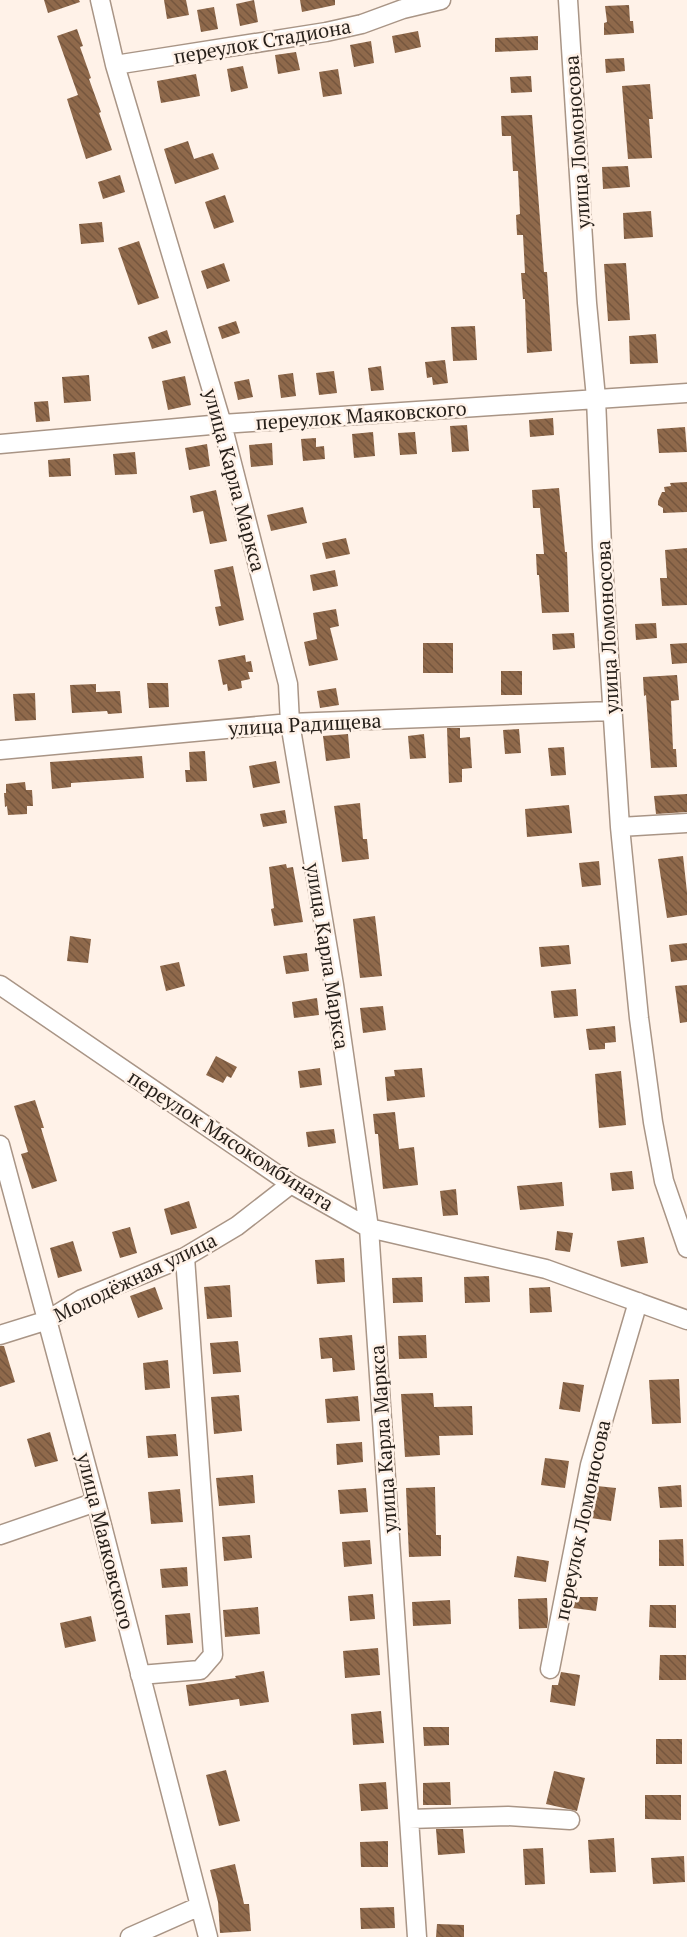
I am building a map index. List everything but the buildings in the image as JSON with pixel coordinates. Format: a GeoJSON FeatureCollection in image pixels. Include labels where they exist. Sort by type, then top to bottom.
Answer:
{"type":"FeatureCollection","features":[{"type":"Feature","properties":{"kind":"street","name":"улица Карла Маркса"},"geometry":{"type":"LineString","coordinates":[[100,0],[115,65],[222,424],[288,684],[290,723],[334,985],[369,1228],[417,1937]]}},
{"type":"Feature","properties":{"kind":"street","name":"переулок Стадиона"},"geometry":{"type":"LineString","coordinates":[[115,65],[326,32],[362,24],[403,9],[441,0]]}},
{"type":"Feature","properties":{"kind":"street","name":"улица Ломоносова"},"geometry":{"type":"LineString","coordinates":[[568,0],[587,303],[596,398],[611,711],[620,827],[639,1018],[653,1122],[664,1181],[687,1248]]}},
{"type":"Feature","properties":{"kind":"street","name":"переулок Маяковского"},"geometry":{"type":"LineString","coordinates":[[0,444],[222,424],[687,393]]}},
{"type":"Feature","properties":{"kind":"street","name":"улица Радищева"},"geometry":{"type":"LineString","coordinates":[[0,750],[290,723],[611,711]]}},
{"type":"Feature","properties":{"kind":"street"},"geometry":{"type":"LineString","coordinates":[[620,827],[687,823]]}},
{"type":"Feature","properties":{"kind":"street","name":"переулок Мясокомбината"},"geometry":{"type":"LineString","coordinates":[[0,985],[291,1184],[369,1228],[546,1269],[687,1320]]}},
{"type":"Feature","properties":{"kind":"street","name":"улица Маяковского"},"geometry":{"type":"LineString","coordinates":[[1,1156],[48,1320],[208,1937]]}},
{"type":"Feature","properties":{"kind":"street","name":"Молодёжная улица"},"geometry":{"type":"LineString","coordinates":[[0,1335],[48,1320],[82,1299],[185,1257],[237,1226],[291,1184]]}},
{"type":"Feature","properties":{"kind":"street"},"geometry":{"type":"LineString","coordinates":[[140,1675],[200,1670],[213,1655],[185,1257]]}},
{"type":"Feature","properties":{"kind":"street","name":"переулок Ломоносова"},"geometry":{"type":"LineString","coordinates":[[550,1669],[590,1465],[638,1302]]}},
{"type":"Feature","properties":{"kind":"street"},"geometry":{"type":"LineString","coordinates":[[0,1535],[96,1502]]}},
{"type":"Feature","properties":{"kind":"street"},"geometry":{"type":"LineString","coordinates":[[409,1819],[508,1816],[570,1820]]}},
{"type":"Feature","properties":{"kind":"street"},"geometry":{"type":"LineString","coordinates":[[130,1937],[200,1906]]}}]}
